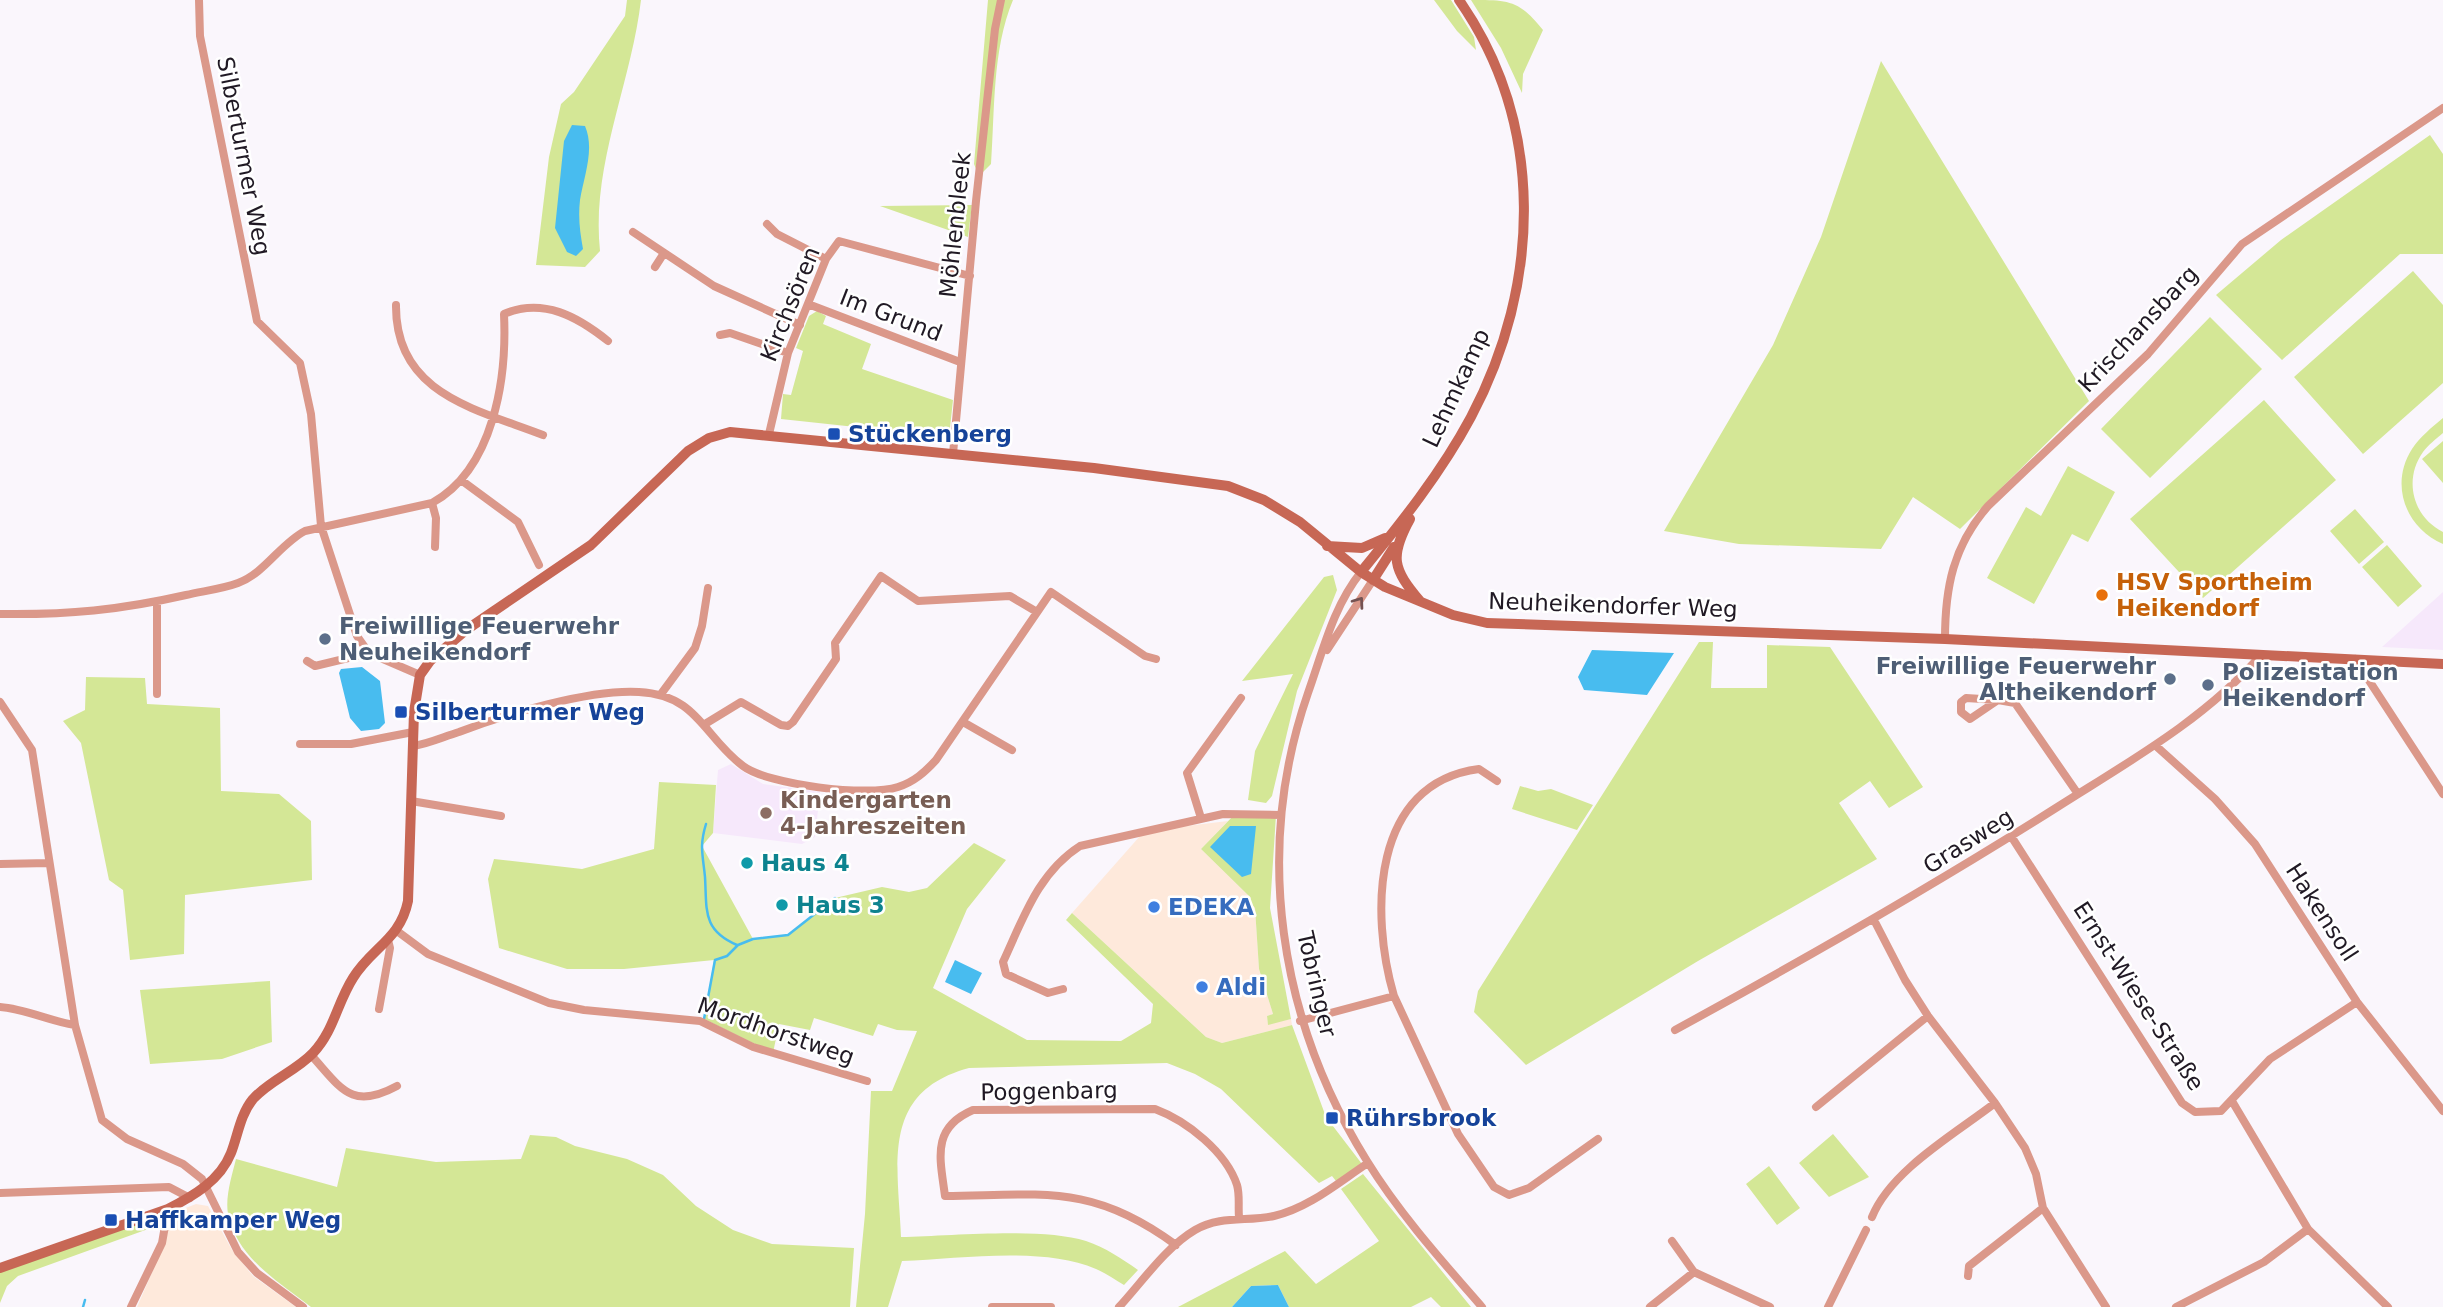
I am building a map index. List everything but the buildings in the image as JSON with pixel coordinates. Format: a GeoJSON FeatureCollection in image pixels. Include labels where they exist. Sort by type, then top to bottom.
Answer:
{"type":"FeatureCollection","features":[{"type":"Feature","properties":{"kind":"street","name":"Silberturmer Weg"},"geometry":{"type":"LineString","coordinates":[[199,0],[200,36],[257,321],[300,363],[311,414],[321,526],[357,636],[369,653]]}},
{"type":"Feature","properties":{"kind":"street","name":"Möhlenbleek"},"geometry":{"type":"LineString","coordinates":[[953,454],[993,41],[1001,0]]}},
{"type":"Feature","properties":{"kind":"street","name":"Lehmkamp"},"geometry":{"type":"LineString","coordinates":[[1398,533],[1472,415],[1508,327],[1521,269],[1526,214],[1522,164],[1512,113],[1495,64],[1459,0]]}},
{"type":"Feature","properties":{"kind":"street","name":"Krischansbarg"},"geometry":{"type":"LineString","coordinates":[[1945,639],[1946,594],[1951,569],[1968,532],[1988,506],[2148,354],[2242,244],[2443,108]]}},
{"type":"Feature","properties":{"kind":"street"},"geometry":{"type":"LineString","coordinates":[[767,225],[777,234],[826,259]]}},
{"type":"Feature","properties":{"kind":"street"},"geometry":{"type":"LineString","coordinates":[[633,232],[714,286],[800,325]]}},
{"type":"Feature","properties":{"kind":"street","name":"Kirchsören"},"geometry":{"type":"LineString","coordinates":[[769,434],[788,354],[826,259],[839,241],[970,276]]}},
{"type":"Feature","properties":{"kind":"street"},"geometry":{"type":"LineString","coordinates":[[655,267],[664,253]]}},
{"type":"Feature","properties":{"kind":"street","name":"Im Grund"},"geometry":{"type":"LineString","coordinates":[[808,304],[961,362]]}},
{"type":"Feature","properties":{"kind":"street"},"geometry":{"type":"LineString","coordinates":[[396,305],[396,321],[405,355],[428,384],[446,397],[543,435]]}},
{"type":"Feature","properties":{"kind":"street"},"geometry":{"type":"LineString","coordinates":[[0,614],[64,615],[157,601],[240,583],[266,564],[291,538],[321,526],[432,503],[450,493],[473,464],[492,415],[502,370],[504,314],[518,308],[551,309],[579,319],[608,341]]}},
{"type":"Feature","properties":{"kind":"street"},"geometry":{"type":"LineString","coordinates":[[720,335],[730,333],[788,354]]}},
{"type":"Feature","properties":{"kind":"street","name":"Neuheikendorfer Weg"},"geometry":{"type":"LineString","coordinates":[[420,675],[442,647],[591,545],[688,451],[709,438],[730,432],[1187,478],[1228,485],[1264,500],[1300,522],[1373,580],[1423,605],[1487,623],[1945,639],[2443,664]]}},
{"type":"Feature","properties":{"kind":"street"},"geometry":{"type":"LineString","coordinates":[[461,480],[518,522],[539,565]]}},
{"type":"Feature","properties":{"kind":"street"},"geometry":{"type":"LineString","coordinates":[[432,503],[436,518],[435,547]]}},
{"type":"Feature","properties":{"kind":"street"},"geometry":{"type":"LineString","coordinates":[[1327,545],[1367,547],[1398,533]]}},
{"type":"Feature","properties":{"kind":"street"},"geometry":{"type":"LineString","coordinates":[[1361,572],[1398,533]]}},
{"type":"Feature","properties":{"kind":"street"},"geometry":{"type":"LineString","coordinates":[[1373,580],[1398,533]]}},
{"type":"Feature","properties":{"kind":"street"},"geometry":{"type":"LineString","coordinates":[[1398,533],[1395,559],[1398,571],[1423,605]]}},
{"type":"Feature","properties":{"kind":"street","name":"Tobringer"},"geometry":{"type":"LineString","coordinates":[[1361,572],[1347,590],[1318,665],[1292,745],[1280,815],[1280,910],[1300,1021],[1336,1108],[1368,1163],[1445,1265],[1482,1307]]}},
{"type":"Feature","properties":{"kind":"street"},"geometry":{"type":"LineString","coordinates":[[705,724],[741,702],[781,724],[788,726],[793,722],[835,659],[835,643],[881,576],[918,601],[1010,596],[1037,612]]}},
{"type":"Feature","properties":{"kind":"street","name":"Tobringer"},"geometry":{"type":"LineString","coordinates":[[1318,665],[1373,580]]}},
{"type":"Feature","properties":{"kind":"street"},"geometry":{"type":"LineString","coordinates":[[661,694],[695,648],[702,626],[708,587]]}},
{"type":"Feature","properties":{"kind":"street"},"geometry":{"type":"LineString","coordinates":[[414,746],[434,743],[459,731],[562,702],[637,692],[661,694],[691,709],[743,766],[766,778],[785,783],[876,790],[897,787],[926,771],[1051,592],[1145,656],[1156,659]]}},
{"type":"Feature","properties":{"kind":"street"},"geometry":{"type":"LineString","coordinates":[[157,601],[158,694]]}},
{"type":"Feature","properties":{"kind":"street"},"geometry":{"type":"LineString","coordinates":[[0,1268],[168,1209],[206,1186],[227,1162],[243,1115],[254,1098],[312,1055],[327,1037],[353,977],[397,931],[404,918],[408,901],[413,732],[420,675],[369,653],[315,666],[307,662]]}},
{"type":"Feature","properties":{"kind":"street","name":"Grasweg"},"geometry":{"type":"LineString","coordinates":[[1675,1030],[1874,920],[2156,746],[2233,685],[2261,655]]}},
{"type":"Feature","properties":{"kind":"street"},"geometry":{"type":"LineString","coordinates":[[2355,659],[2443,794]]}},
{"type":"Feature","properties":{"kind":"street"},"geometry":{"type":"LineString","coordinates":[[1201,818],[1187,773],[1241,698]]}},
{"type":"Feature","properties":{"kind":"street"},"geometry":{"type":"LineString","coordinates":[[1998,701],[2015,703],[2078,794]]}},
{"type":"Feature","properties":{"kind":"street"},"geometry":{"type":"LineString","coordinates":[[0,702],[32,750],[75,1025],[92,1094],[102,1120],[127,1139],[183,1164],[206,1186],[238,1252],[257,1273],[303,1307]]}},
{"type":"Feature","properties":{"kind":"street"},"geometry":{"type":"LineString","coordinates":[[962,722],[1012,750]]}},
{"type":"Feature","properties":{"kind":"street"},"geometry":{"type":"LineString","coordinates":[[300,744],[351,744],[413,732]]}},
{"type":"Feature","properties":{"kind":"street","name":"Hakensoll"},"geometry":{"type":"LineString","coordinates":[[2156,746],[2215,799],[2255,844],[2357,1002],[2443,1111]]}},
{"type":"Feature","properties":{"kind":"street"},"geometry":{"type":"LineString","coordinates":[[1497,782],[1479,769],[1444,777],[1416,799],[1399,822],[1387,856],[1382,909],[1383,945],[1394,996],[1454,1125],[1494,1187],[1510,1195],[1529,1188],[1598,1139]]}},
{"type":"Feature","properties":{"kind":"street"},"geometry":{"type":"LineString","coordinates":[[411,801],[501,816]]}},
{"type":"Feature","properties":{"kind":"street"},"geometry":{"type":"LineString","coordinates":[[1063,989],[1048,993],[1006,974],[1003,962],[1044,877],[1080,846],[1237,812],[1280,815]]}},
{"type":"Feature","properties":{"kind":"street","name":"Ernst-Wiese-Straße"},"geometry":{"type":"LineString","coordinates":[[2011,836],[2182,1103],[2203,1113],[2221,1111],[2270,1059],[2357,1002]]}},
{"type":"Feature","properties":{"kind":"street"},"geometry":{"type":"LineString","coordinates":[[0,864],[48,863]]}},
{"type":"Feature","properties":{"kind":"street"},"geometry":{"type":"LineString","coordinates":[[1874,920],[1905,980],[1928,1016],[1995,1103],[2025,1149],[2036,1174],[2043,1208],[2106,1307]]}},
{"type":"Feature","properties":{"kind":"street","name":"Mordhorstweg"},"geometry":{"type":"LineString","coordinates":[[397,931],[428,954],[549,1003],[584,1010],[700,1021],[762,1051],[867,1081]]}},
{"type":"Feature","properties":{"kind":"street"},"geometry":{"type":"LineString","coordinates":[[379,1009],[390,948],[388,940]]}},
{"type":"Feature","properties":{"kind":"street"},"geometry":{"type":"LineString","coordinates":[[1300,1021],[1394,996]]}},
{"type":"Feature","properties":{"kind":"street"},"geometry":{"type":"LineString","coordinates":[[0,1007],[18,1008],[50,1021],[75,1025]]}},
{"type":"Feature","properties":{"kind":"street"},"geometry":{"type":"LineString","coordinates":[[1816,1107],[1928,1016]]}},
{"type":"Feature","properties":{"kind":"street"},"geometry":{"type":"LineString","coordinates":[[312,1055],[341,1088],[354,1095],[375,1098],[397,1086]]}},
{"type":"Feature","properties":{"kind":"street"},"geometry":{"type":"LineString","coordinates":[[2232,1101],[2308,1229],[2388,1307]]}},
{"type":"Feature","properties":{"kind":"street"},"geometry":{"type":"LineString","coordinates":[[1872,1217],[1882,1195],[1901,1176],[1995,1103]]}},
{"type":"Feature","properties":{"kind":"street","name":"Poggenbarg"},"geometry":{"type":"LineString","coordinates":[[1176,1245],[1121,1211],[1084,1198],[1060,1195],[945,1196],[941,1142],[950,1124],[958,1116],[974,1110],[1155,1109],[1176,1117],[1231,1170],[1238,1188],[1239,1217]]}},
{"type":"Feature","properties":{"kind":"street"},"geometry":{"type":"LineString","coordinates":[[1119,1307],[1176,1245],[1194,1230],[1214,1222],[1239,1217],[1273,1217],[1300,1207],[1368,1163]]}},
{"type":"Feature","properties":{"kind":"street"},"geometry":{"type":"LineString","coordinates":[[0,1193],[169,1187],[190,1198]]}},
{"type":"Feature","properties":{"kind":"street"},"geometry":{"type":"LineString","coordinates":[[1968,1276],[1969,1266],[2043,1208]]}},
{"type":"Feature","properties":{"kind":"street"},"geometry":{"type":"LineString","coordinates":[[131,1307],[162,1242],[168,1209]]}},
{"type":"Feature","properties":{"kind":"street"},"geometry":{"type":"LineString","coordinates":[[2176,1307],[2264,1262],[2308,1229]]}},
{"type":"Feature","properties":{"kind":"street"},"geometry":{"type":"LineString","coordinates":[[1828,1307],[1866,1230]]}},
{"type":"Feature","properties":{"kind":"street"},"geometry":{"type":"LineString","coordinates":[[1671,1241],[1695,1272],[1770,1307]]}},
{"type":"Feature","properties":{"kind":"street"},"geometry":{"type":"LineString","coordinates":[[1650,1307],[1695,1272]]}},
{"type":"Feature","properties":{"kind":"street"},"geometry":{"type":"LineString","coordinates":[[992,1307],[1051,1307]]}},
{"type":"Feature","properties":{"kind":"shaded area"},"geometry":{"type":"Polygon","coordinates":[[[2443,592],[2443,650],[2382,647],[2443,592]]]}},
{"type":"Feature","properties":{"kind":"shaded area","name":"Kindergarten 4-Jahreszeiten"},"geometry":{"type":"Polygon","coordinates":[[[731,764],[763,784],[820,792],[815,837],[802,844],[713,833],[718,770],[731,764]]]}},
{"type":"Feature","properties":{"kind":"shaded area"},"geometry":{"type":"Polygon","coordinates":[[[1228,821],[1201,849],[1251,898],[1255,908],[1259,969],[1273,1014],[1267,1016],[1268,1024],[1291,1019],[1292,1025],[1222,1043],[1206,1037],[1072,913],[1140,836],[1178,827],[1228,821]]]}},
{"type":"Feature","properties":{"kind":"shaded area"},"geometry":{"type":"Polygon","coordinates":[[[196,1204],[208,1206],[232,1250],[253,1276],[296,1307],[137,1307],[164,1245],[170,1214],[196,1204]]]}},
{"type":"Feature","properties":{"kind":"green space"},"geometry":{"type":"Polygon","coordinates":[[[627,0],[641,0],[636,32],[606,156],[601,187],[600,251],[585,267],[536,265],[549,157],[561,104],[574,92],[625,16],[627,0]]]}},
{"type":"Feature","properties":{"kind":"green space"},"geometry":{"type":"Polygon","coordinates":[[[988,0],[1013,0],[1001,39],[998,60],[991,164],[979,176],[974,164],[988,0]]]}},
{"type":"Feature","properties":{"kind":"green space"},"geometry":{"type":"Polygon","coordinates":[[[1434,0],[1451,0],[1474,37],[1476,50],[1457,31],[1434,0]]]}},
{"type":"Feature","properties":{"kind":"green space"},"geometry":{"type":"Polygon","coordinates":[[[1471,0],[1495,0],[1520,7],[1543,30],[1523,74],[1522,93],[1501,48],[1471,0]]]}},
{"type":"Feature","properties":{"kind":"green space"},"geometry":{"type":"Polygon","coordinates":[[[1881,61],[2089,401],[1960,529],[1913,497],[1881,549],[1739,544],[1664,531],[1773,345],[1821,237],[1881,61]]]}},
{"type":"Feature","properties":{"kind":"green space"},"geometry":{"type":"Polygon","coordinates":[[[2430,135],[2443,154],[2443,254],[2400,254],[2282,360],[2216,295],[2281,240],[2430,135]]]}},
{"type":"Feature","properties":{"kind":"green space"},"geometry":{"type":"Polygon","coordinates":[[[972,205],[968,237],[880,206],[972,205]]]}},
{"type":"Feature","properties":{"kind":"green space"},"geometry":{"type":"Polygon","coordinates":[[[2413,271],[2443,305],[2443,383],[2363,454],[2294,377],[2413,271]]]}},
{"type":"Feature","properties":{"kind":"green space"},"geometry":{"type":"Polygon","coordinates":[[[817,311],[826,316],[823,324],[871,344],[862,369],[953,400],[949,437],[781,419],[783,394],[791,395],[803,351],[796,348],[809,316],[817,311]]]}},
{"type":"Feature","properties":{"kind":"green space"},"geometry":{"type":"Polygon","coordinates":[[[2210,317],[2262,369],[2150,478],[2101,429],[2210,317]]]}},
{"type":"Feature","properties":{"kind":"green space"},"geometry":{"type":"Polygon","coordinates":[[[2264,400],[2336,480],[2203,598],[2130,519],[2264,400]]]}},
{"type":"Feature","properties":{"kind":"green space"},"geometry":{"type":"Polygon","coordinates":[[[2443,418],[2443,433],[2423,452],[2413,474],[2413,486],[2414,497],[2424,517],[2443,532],[2443,544],[2430,537],[2411,516],[2402,491],[2402,477],[2412,449],[2422,436],[2443,418]]]}},
{"type":"Feature","properties":{"kind":"green space"},"geometry":{"type":"Polygon","coordinates":[[[2443,441],[2443,483],[2422,459],[2443,441]]]}},
{"type":"Feature","properties":{"kind":"green space"},"geometry":{"type":"Polygon","coordinates":[[[2068,466],[2115,492],[2088,542],[2072,534],[2034,604],[1987,578],[2026,507],[2041,516],[2068,466]]]}},
{"type":"Feature","properties":{"kind":"green space"},"geometry":{"type":"Polygon","coordinates":[[[2355,509],[2384,542],[2359,564],[2330,531],[2355,509]]]}},
{"type":"Feature","properties":{"kind":"green space"},"geometry":{"type":"Polygon","coordinates":[[[2387,545],[2422,586],[2398,607],[2362,567],[2387,545]]]}},
{"type":"Feature","properties":{"kind":"green space"},"geometry":{"type":"Polygon","coordinates":[[[1333,575],[1337,590],[1297,691],[1272,796],[1266,803],[1248,800],[1255,751],[1293,674],[1242,681],[1324,577],[1333,575]]]}},
{"type":"Feature","properties":{"kind":"green space"},"geometry":{"type":"Polygon","coordinates":[[[1699,642],[1713,642],[1711,688],[1767,688],[1767,645],[1830,647],[1923,787],[1889,808],[1870,781],[1839,803],[1877,859],[1698,961],[1526,1065],[1474,1012],[1478,991],[1699,642]]]}},
{"type":"Feature","properties":{"kind":"green space"},"geometry":{"type":"Polygon","coordinates":[[[86,677],[145,678],[147,704],[220,708],[221,791],[279,794],[311,821],[312,880],[185,895],[184,954],[130,960],[123,890],[109,880],[81,743],[63,721],[85,710],[86,677]]]}},
{"type":"Feature","properties":{"kind":"green space"},"geometry":{"type":"Polygon","coordinates":[[[659,782],[716,785],[713,833],[702,846],[753,939],[788,935],[835,898],[882,887],[909,892],[927,888],[974,843],[1006,860],[967,909],[933,988],[1027,1040],[1121,1041],[1151,1023],[1153,1004],[1066,920],[1072,913],[1206,1037],[1222,1043],[1292,1025],[1326,1117],[1362,1164],[1336,1181],[1332,1176],[1319,1183],[1221,1089],[1195,1074],[1167,1063],[969,1068],[940,1079],[920,1094],[908,1113],[900,1134],[898,1158],[901,1237],[1021,1233],[1067,1237],[1100,1247],[1138,1270],[1124,1285],[1096,1269],[1051,1258],[1000,1256],[902,1261],[888,1307],[856,1307],[865,1214],[871,1091],[892,1091],[917,1031],[897,1030],[878,1024],[873,1036],[814,1018],[810,1030],[779,1024],[773,1053],[704,1019],[714,960],[624,969],[567,969],[499,948],[488,879],[494,859],[582,869],[654,849],[659,782]]]}},
{"type":"Feature","properties":{"kind":"green space"},"geometry":{"type":"Polygon","coordinates":[[[1520,786],[1538,791],[1551,789],[1593,805],[1577,830],[1512,809],[1520,786]]]}},
{"type":"Feature","properties":{"kind":"green space"},"geometry":{"type":"Polygon","coordinates":[[[1237,812],[1276,815],[1270,908],[1291,1019],[1268,1025],[1267,1016],[1273,1014],[1259,969],[1255,908],[1249,901],[1251,898],[1201,849],[1237,812]]]}},
{"type":"Feature","properties":{"kind":"green space"},"geometry":{"type":"Polygon","coordinates":[[[270,981],[272,1042],[222,1059],[150,1064],[140,990],[270,981]]]}},
{"type":"Feature","properties":{"kind":"green space"},"geometry":{"type":"Polygon","coordinates":[[[1833,1134],[1869,1177],[1829,1197],[1799,1163],[1833,1134]]]}},
{"type":"Feature","properties":{"kind":"green space"},"geometry":{"type":"Polygon","coordinates":[[[530,1135],[556,1137],[575,1146],[627,1159],[663,1175],[696,1206],[733,1230],[772,1244],[854,1248],[850,1307],[311,1307],[273,1278],[250,1256],[233,1230],[228,1214],[228,1193],[236,1159],[337,1187],[346,1148],[436,1162],[521,1159],[530,1135]]]}},
{"type":"Feature","properties":{"kind":"green space"},"geometry":{"type":"Polygon","coordinates":[[[1769,1166],[1800,1208],[1777,1225],[1746,1184],[1769,1166]]]}},
{"type":"Feature","properties":{"kind":"green space"},"geometry":{"type":"Polygon","coordinates":[[[1363,1174],[1471,1307],[1441,1307],[1431,1297],[1411,1307],[1289,1307],[1278,1285],[1251,1286],[1232,1307],[1178,1307],[1285,1251],[1316,1284],[1379,1241],[1341,1189],[1363,1174]]]}},
{"type":"Feature","properties":{"kind":"green space"},"geometry":{"type":"Polygon","coordinates":[[[163,1216],[162,1224],[18,1276],[7,1286],[0,1303],[0,1271],[163,1216]]]}},
{"type":"Feature","properties":{"kind":"water"},"geometry":{"type":"Polygon","coordinates":[[[572,125],[585,126],[589,144],[579,207],[583,249],[576,256],[567,252],[555,228],[564,141],[572,125]]]}},
{"type":"Feature","properties":{"kind":"water"},"geometry":{"type":"Polygon","coordinates":[[[1592,650],[1674,653],[1647,695],[1584,690],[1578,677],[1592,650]]]}},
{"type":"Feature","properties":{"kind":"water"},"geometry":{"type":"Polygon","coordinates":[[[362,667],[380,681],[385,723],[379,729],[361,731],[350,718],[339,673],[341,669],[362,667]]]}},
{"type":"Feature","properties":{"kind":"water"},"geometry":{"type":"Polygon","coordinates":[[[1230,826],[1256,826],[1251,874],[1242,877],[1210,847],[1230,826]]]}},
{"type":"Feature","properties":{"kind":"water"},"geometry":{"type":"Polygon","coordinates":[[[955,960],[982,973],[971,994],[945,982],[955,960]]]}},
{"type":"Feature","properties":{"kind":"water"},"geometry":{"type":"Polygon","coordinates":[[[1278,1285],[1289,1307],[1232,1307],[1251,1286],[1278,1285]]]}},
{"type":"Feature","properties":{"kind":"waterway"},"geometry":{"type":"LineString","coordinates":[[706,824],[702,851],[709,918],[718,933],[737,945]]}},
{"type":"Feature","properties":{"kind":"waterway"},"geometry":{"type":"LineString","coordinates":[[704,1019],[715,960],[727,956],[738,945],[753,939],[788,935],[835,898]]}},
{"type":"Feature","properties":{"kind":"waterway"},"geometry":{"type":"LineString","coordinates":[[83,1307],[85,1300]]}},
{"type":"Feature","properties":{"kind":"place","name":"Stückenberg"},"geometry":{"type":"Point","coordinates":[834,434]}},
{"type":"Feature","properties":{"kind":"place","name":"HSV Sportheim Heikendorf"},"geometry":{"type":"Point","coordinates":[2102,595]}},
{"type":"Feature","properties":{"kind":"place","name":"Freiwillige Feuerwehr Neuheikendorf"},"geometry":{"type":"Point","coordinates":[325,639]}},
{"type":"Feature","properties":{"kind":"place","name":"Freiwillige Feuerwehr Altheikendorf"},"geometry":{"type":"Point","coordinates":[2170,679]}},
{"type":"Feature","properties":{"kind":"place","name":"Polizeistation Heikendorf"},"geometry":{"type":"Point","coordinates":[2208,685]}},
{"type":"Feature","properties":{"kind":"place","name":"Silberturmer Weg"},"geometry":{"type":"Point","coordinates":[401,712]}},
{"type":"Feature","properties":{"kind":"place","name":"Kindergarten 4-Jahreszeiten"},"geometry":{"type":"Point","coordinates":[766,813]}},
{"type":"Feature","properties":{"kind":"place","name":"Haus 4"},"geometry":{"type":"Point","coordinates":[747,863]}},
{"type":"Feature","properties":{"kind":"place","name":"Haus 3"},"geometry":{"type":"Point","coordinates":[782,905]}},
{"type":"Feature","properties":{"kind":"place","name":"EDEKA"},"geometry":{"type":"Point","coordinates":[1154,907]}},
{"type":"Feature","properties":{"kind":"place","name":"Aldi"},"geometry":{"type":"Point","coordinates":[1202,987]}},
{"type":"Feature","properties":{"kind":"place","name":"Rührsbrook"},"geometry":{"type":"Point","coordinates":[1332,1118]}},
{"type":"Feature","properties":{"kind":"place","name":"Haffkamper Weg"},"geometry":{"type":"Point","coordinates":[111,1220]}}]}
